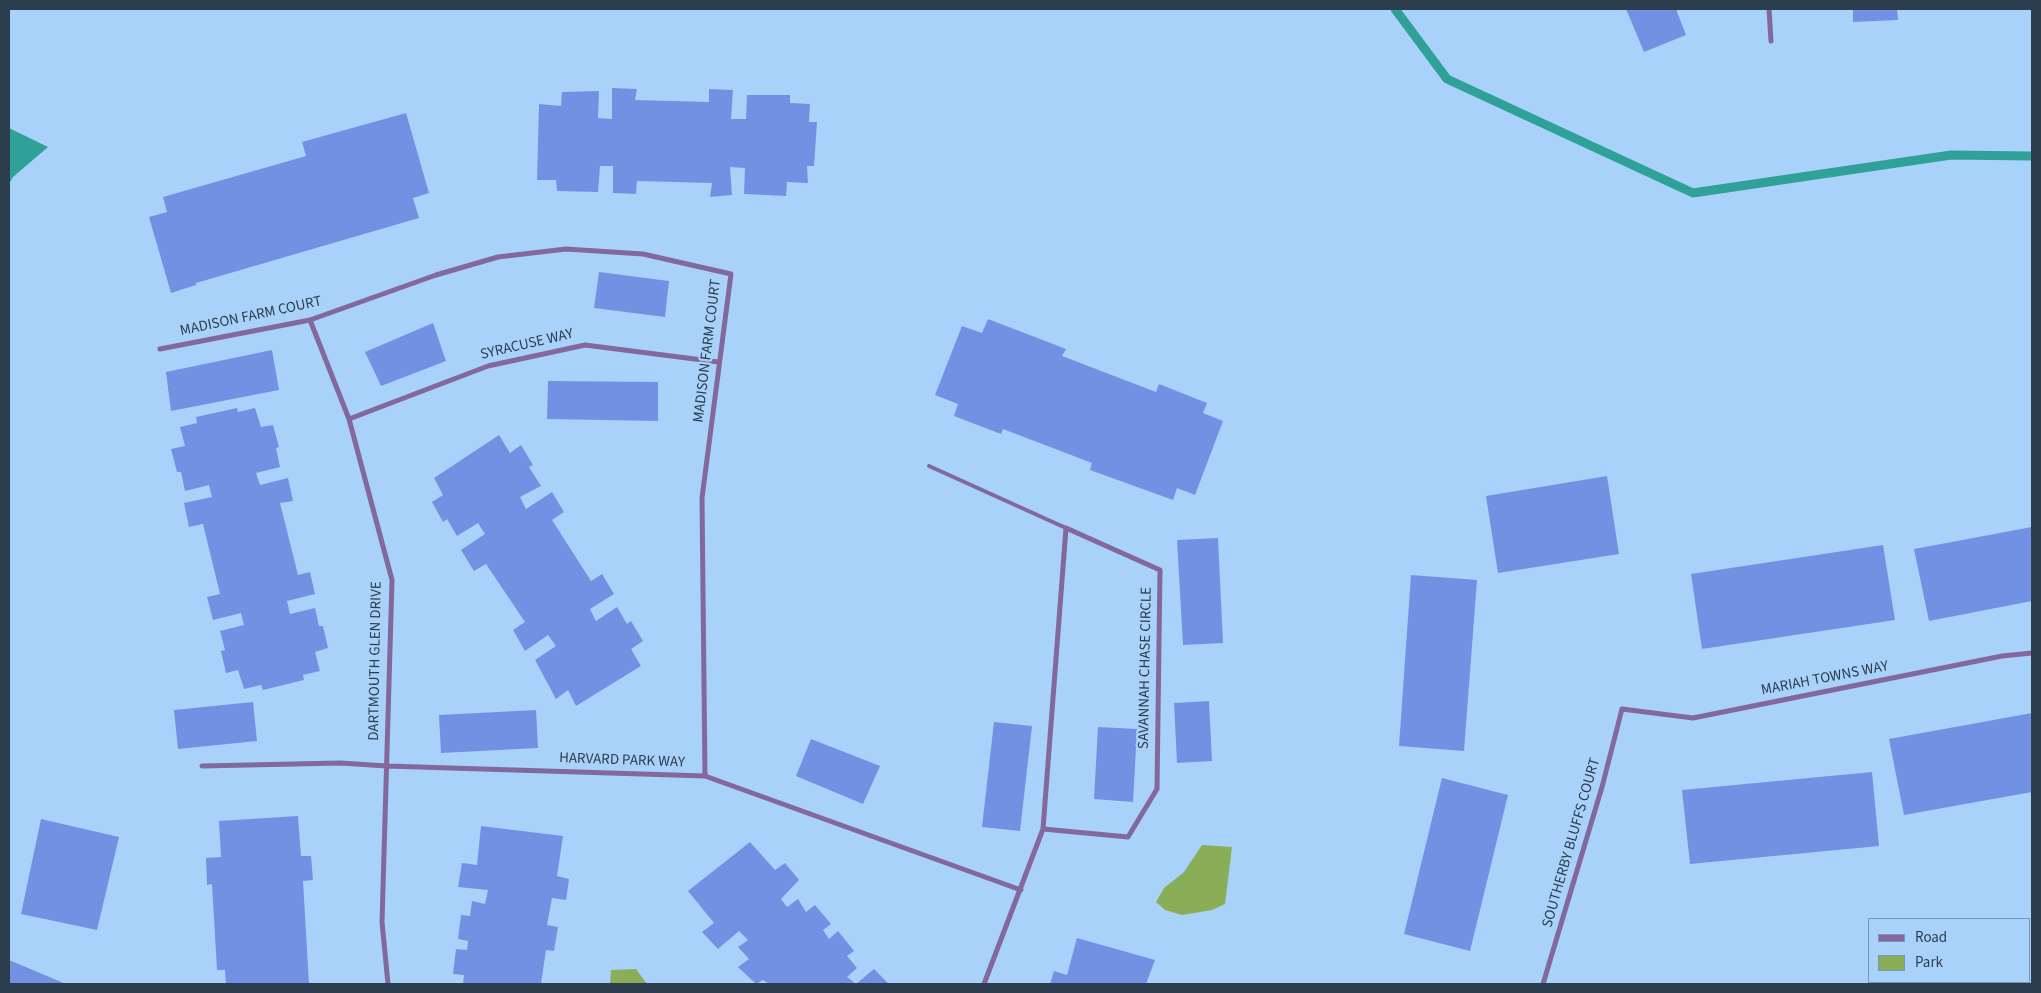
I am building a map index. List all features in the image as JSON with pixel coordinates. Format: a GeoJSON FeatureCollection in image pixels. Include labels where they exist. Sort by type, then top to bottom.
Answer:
{"type":"FeatureCollection","features":[{"type":"Feature","properties":{"kind":"street"},"geometry":{"type":"LineString","coordinates":[[1768,9],[1770,41]]}},
{"type":"Feature","properties":{"kind":"street","name":"MADISON FARM COURT"},"geometry":{"type":"LineString","coordinates":[[160,349],[310,320],[436,275],[498,257],[566,249],[643,254],[731,274],[718,362],[702,498],[705,776]]}},
{"type":"Feature","properties":{"kind":"street","name":"DARTMOUTH GLEN DRIVE"},"geometry":{"type":"LineString","coordinates":[[310,320],[349,419],[392,580],[382,922],[388,984]]}},
{"type":"Feature","properties":{"kind":"street","name":"SYRACUSE WAY"},"geometry":{"type":"LineString","coordinates":[[349,419],[488,366],[585,344],[718,362]]}},
{"type":"Feature","properties":{"kind":"street"},"geometry":{"type":"LineString","coordinates":[[984,984],[1044,829],[1066,528]]}},
{"type":"Feature","properties":{"kind":"street","name":"SAVANNAH CHASE CIRCLE"},"geometry":{"type":"LineString","coordinates":[[1044,829],[1128,837],[1157,789],[1160,570],[1066,528]]}},
{"type":"Feature","properties":{"kind":"street","name":"MARIAH TOWNS WAY"},"geometry":{"type":"LineString","coordinates":[[1622,709],[1693,718],[2002,656],[2032,653]]}},
{"type":"Feature","properties":{"kind":"street","name":"SOUTHERBY BLUFFS COURT"},"geometry":{"type":"LineString","coordinates":[[1543,984],[1602,787],[1622,709]]}},
{"type":"Feature","properties":{"kind":"street","name":"HARVARD PARK WAY"},"geometry":{"type":"LineString","coordinates":[[202,766],[340,762],[386,766],[705,776],[1021,890]]}},
{"type":"Feature","properties":{"kind":"lane"},"geometry":{"type":"LineString","coordinates":[[929,466],[1066,528]]}},
{"type":"Feature","properties":{"kind":"green space"},"geometry":{"type":"Polygon","coordinates":[[[1202,845],[1232,847],[1225,904],[1212,910],[1182,915],[1165,910],[1156,902],[1164,888],[1184,872],[1202,845]]]}},
{"type":"Feature","properties":{"kind":"green space"},"geometry":{"type":"Polygon","coordinates":[[[636,969],[647,984],[610,984],[611,970],[636,969]]]}},
{"type":"Feature","properties":{"kind":"shaded area"},"geometry":{"type":"Polygon","coordinates":[[[9,128],[48,147],[13,177],[9,184],[9,128]]]}},
{"type":"Feature","properties":{"kind":"building"},"geometry":{"type":"Polygon","coordinates":[[[1626,9],[1676,9],[1686,35],[1644,52],[1626,9]]]}},
{"type":"Feature","properties":{"kind":"building"},"geometry":{"type":"Polygon","coordinates":[[[1853,9],[1897,9],[1898,20],[1853,22],[1853,9]]]}},
{"type":"Feature","properties":{"kind":"building"},"geometry":{"type":"Polygon","coordinates":[[[612,88],[637,89],[635,100],[709,102],[709,89],[733,90],[731,119],[746,119],[747,95],[790,95],[790,103],[810,104],[809,122],[817,122],[814,166],[807,166],[808,183],[787,182],[786,196],[744,194],[745,168],[730,167],[732,195],[710,197],[712,183],[637,181],[636,194],[613,193],[613,166],[600,166],[598,192],[557,191],[556,180],[537,180],[539,104],[561,106],[562,92],[599,91],[598,118],[612,119],[612,88]]]}},
{"type":"Feature","properties":{"kind":"building"},"geometry":{"type":"Polygon","coordinates":[[[406,113],[429,193],[413,198],[419,218],[196,283],[196,285],[171,293],[149,217],[167,212],[163,197],[306,156],[302,142],[406,113]]]}},
{"type":"Feature","properties":{"kind":"building"},"geometry":{"type":"Polygon","coordinates":[[[599,272],[669,281],[665,317],[594,308],[599,272]]]}},
{"type":"Feature","properties":{"kind":"building"},"geometry":{"type":"Polygon","coordinates":[[[988,319],[1066,349],[1062,356],[1156,392],[1159,384],[1207,403],[1203,413],[1223,421],[1195,495],[1177,488],[1173,500],[1090,470],[1092,463],[1003,429],[1001,434],[954,416],[958,404],[935,395],[962,326],[982,333],[988,319]]]}},
{"type":"Feature","properties":{"kind":"building"},"geometry":{"type":"Polygon","coordinates":[[[433,323],[446,361],[381,386],[365,352],[433,323]]]}},
{"type":"Feature","properties":{"kind":"building"},"geometry":{"type":"Polygon","coordinates":[[[272,350],[279,390],[171,411],[166,372],[272,350]]]}},
{"type":"Feature","properties":{"kind":"building"},"geometry":{"type":"Polygon","coordinates":[[[548,381],[658,382],[658,421],[547,419],[548,381]]]}},
{"type":"Feature","properties":{"kind":"building"},"geometry":{"type":"Polygon","coordinates":[[[237,408],[238,412],[255,408],[261,427],[273,425],[279,447],[276,448],[280,467],[256,473],[260,485],[288,478],[293,501],[280,503],[298,575],[310,572],[315,594],[287,601],[290,614],[315,608],[319,626],[323,626],[328,648],[315,652],[320,671],[303,675],[304,680],[263,690],[261,685],[244,689],[238,670],[226,673],[221,651],[225,650],[220,631],[244,625],[241,613],[213,620],[207,597],[220,594],[203,524],[189,527],[184,503],[212,497],[209,485],[185,491],[181,472],[177,472],[171,449],[185,446],[180,427],[197,423],[196,417],[237,408]]]}},
{"type":"Feature","properties":{"kind":"building"},"geometry":{"type":"Polygon","coordinates":[[[499,435],[510,453],[521,445],[533,465],[529,467],[541,486],[520,497],[526,509],[552,492],[564,512],[552,520],[591,581],[602,574],[614,594],[590,609],[596,621],[617,607],[627,624],[631,621],[643,641],[631,649],[641,666],[576,706],[568,690],[556,699],[535,660],[556,646],[548,635],[525,651],[513,630],[525,622],[486,564],[474,571],[461,550],[485,534],[478,523],[457,536],[447,519],[443,522],[432,502],[443,495],[434,478],[499,435]]]}},
{"type":"Feature","properties":{"kind":"building"},"geometry":{"type":"Polygon","coordinates":[[[1607,476],[1619,554],[1498,573],[1486,496],[1607,476]]]}},
{"type":"Feature","properties":{"kind":"building"},"geometry":{"type":"Polygon","coordinates":[[[2032,527],[2032,601],[1929,621],[1914,549],[2032,527]]]}},
{"type":"Feature","properties":{"kind":"building"},"geometry":{"type":"Polygon","coordinates":[[[1218,538],[1223,643],[1183,645],[1177,540],[1218,538]]]}},
{"type":"Feature","properties":{"kind":"building"},"geometry":{"type":"Polygon","coordinates":[[[1883,545],[1895,620],[1702,649],[1691,574],[1883,545]]]}},
{"type":"Feature","properties":{"kind":"building"},"geometry":{"type":"Polygon","coordinates":[[[1411,575],[1477,580],[1464,751],[1399,746],[1411,575]]]}},
{"type":"Feature","properties":{"kind":"building"},"geometry":{"type":"Polygon","coordinates":[[[1209,701],[1212,761],[1177,763],[1174,703],[1209,701]]]}},
{"type":"Feature","properties":{"kind":"building"},"geometry":{"type":"Polygon","coordinates":[[[253,702],[257,741],[178,749],[174,710],[253,702]]]}},
{"type":"Feature","properties":{"kind":"building"},"geometry":{"type":"Polygon","coordinates":[[[536,710],[538,748],[441,753],[439,715],[536,710]]]}},
{"type":"Feature","properties":{"kind":"building"},"geometry":{"type":"Polygon","coordinates":[[[2032,713],[2032,792],[1904,815],[1889,739],[2032,713]]]}},
{"type":"Feature","properties":{"kind":"building"},"geometry":{"type":"Polygon","coordinates":[[[994,722],[1032,726],[1020,831],[982,827],[994,722]]]}},
{"type":"Feature","properties":{"kind":"building"},"geometry":{"type":"Polygon","coordinates":[[[1098,727],[1137,729],[1133,802],[1094,799],[1098,727]]]}},
{"type":"Feature","properties":{"kind":"building"},"geometry":{"type":"Polygon","coordinates":[[[811,739],[880,766],[863,804],[796,776],[811,739]]]}},
{"type":"Feature","properties":{"kind":"building"},"geometry":{"type":"Polygon","coordinates":[[[1872,772],[1879,846],[1690,864],[1682,790],[1872,772]]]}},
{"type":"Feature","properties":{"kind":"building"},"geometry":{"type":"Polygon","coordinates":[[[1442,778],[1508,795],[1470,951],[1404,934],[1442,778]]]}},
{"type":"Feature","properties":{"kind":"building"},"geometry":{"type":"Polygon","coordinates":[[[298,816],[301,856],[311,856],[313,880],[303,881],[309,984],[226,984],[225,970],[217,970],[212,884],[207,885],[206,858],[221,857],[219,821],[298,816]]]}},
{"type":"Feature","properties":{"kind":"building"},"geometry":{"type":"Polygon","coordinates":[[[41,819],[119,837],[97,930],[21,914],[41,819]]]}},
{"type":"Feature","properties":{"kind":"building"},"geometry":{"type":"Polygon","coordinates":[[[481,826],[563,836],[557,876],[569,879],[566,900],[552,898],[547,925],[558,927],[554,951],[546,950],[541,984],[463,984],[464,975],[453,974],[456,949],[467,950],[468,941],[458,939],[461,915],[470,916],[472,901],[485,904],[488,890],[458,887],[462,863],[477,865],[481,826]]]}},
{"type":"Feature","properties":{"kind":"building"},"geometry":{"type":"Polygon","coordinates":[[[750,842],[775,870],[785,863],[799,880],[781,899],[787,907],[798,899],[806,912],[815,905],[831,924],[823,930],[829,939],[838,931],[854,951],[847,956],[857,968],[847,977],[856,984],[769,984],[763,980],[756,984],[738,967],[749,959],[738,947],[748,940],[739,931],[718,949],[702,932],[714,923],[688,891],[750,842]]]}},
{"type":"Feature","properties":{"kind":"building"},"geometry":{"type":"Polygon","coordinates":[[[1077,938],[1155,960],[1146,984],[1050,984],[1054,971],[1067,975],[1077,938]]]}},
{"type":"Feature","properties":{"kind":"building"},"geometry":{"type":"Polygon","coordinates":[[[9,960],[66,984],[9,984],[9,960]]]}},
{"type":"Feature","properties":{"kind":"building"},"geometry":{"type":"Polygon","coordinates":[[[874,969],[889,984],[856,984],[874,969]]]}},
{"type":"Feature","properties":{"kind":"waterway"},"geometry":{"type":"LineString","coordinates":[[1395,9],[1447,79],[1693,193],[1951,155],[2032,156]]}}]}
